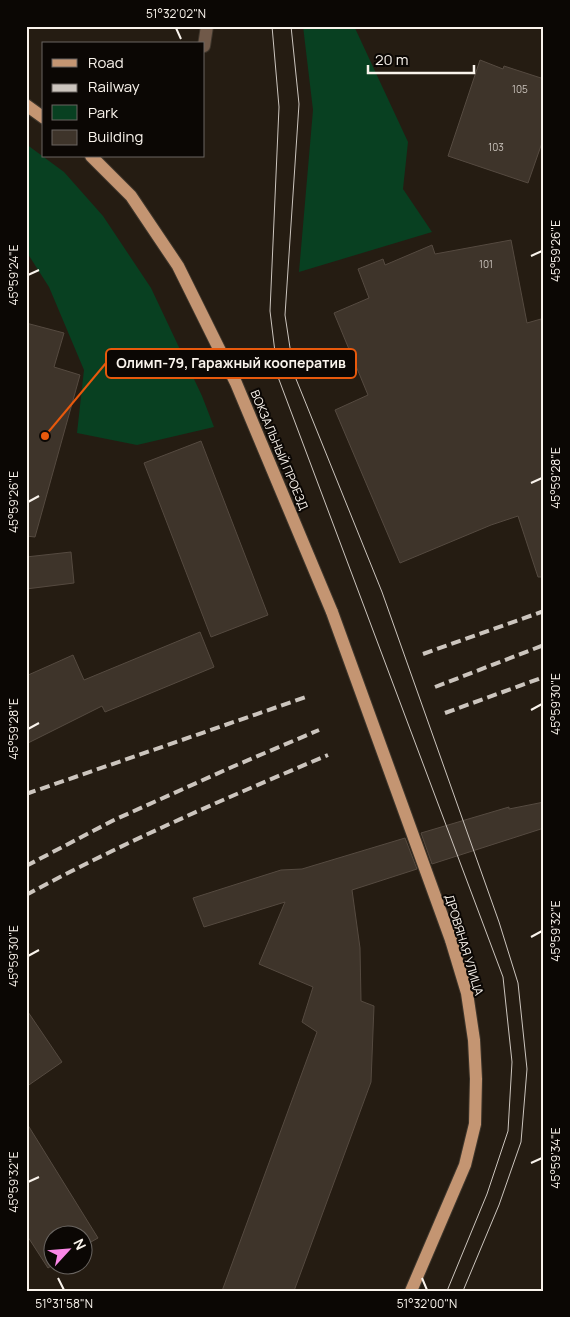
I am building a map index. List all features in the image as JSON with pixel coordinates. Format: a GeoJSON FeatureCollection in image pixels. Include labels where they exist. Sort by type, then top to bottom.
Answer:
{"type":"FeatureCollection","features":[{"type":"Feature","properties":{"kind":"main road"},"geometry":{"type":"LineString","coordinates":[[26,104],[42,116]]}},
{"type":"Feature","properties":{"kind":"main road","name":"ВОКЗАЛЬНЫЙ ПРОЕЗД"},"geometry":{"type":"LineString","coordinates":[[93,158],[131,196],[178,266],[236,383],[332,612]]}},
{"type":"Feature","properties":{"kind":"main road","name":"ДРОВЯНАЯ УЛИЦА"},"geometry":{"type":"LineString","coordinates":[[332,612],[451,940],[466,993],[474,1040],[476,1079],[475,1124],[464,1165],[411,1291]]}},
{"type":"Feature","properties":{"kind":"lane"},"geometry":{"type":"LineString","coordinates":[[205,42],[207,26]]}},
{"type":"Feature","properties":{"kind":"green space"},"geometry":{"type":"Polygon","coordinates":[[[303,26],[354,26],[408,142],[403,189],[432,232],[299,272],[313,110],[303,26]]]}},
{"type":"Feature","properties":{"kind":"green space"},"geometry":{"type":"Polygon","coordinates":[[[26,144],[42,156],[42,158],[45,158],[64,172],[103,216],[151,288],[202,396],[214,427],[137,445],[77,433],[84,370],[49,287],[26,251],[26,144]]]}},
{"type":"Feature","properties":{"kind":"building"},"geometry":{"type":"Polygon","coordinates":[[[480,60],[503,69],[504,66],[544,79],[544,137],[528,183],[448,156],[480,60]]]}},
{"type":"Feature","properties":{"kind":"building"},"geometry":{"type":"Polygon","coordinates":[[[511,240],[527,323],[541,319],[544,339],[544,577],[538,577],[518,516],[491,525],[400,563],[335,410],[368,395],[334,313],[369,298],[358,269],[383,259],[385,265],[432,245],[435,254],[511,240]]]}},
{"type":"Feature","properties":{"kind":"building"},"geometry":{"type":"Polygon","coordinates":[[[26,323],[64,333],[54,367],[80,375],[35,537],[26,536],[26,323]]]}},
{"type":"Feature","properties":{"kind":"building"},"geometry":{"type":"Polygon","coordinates":[[[201,441],[268,615],[211,637],[144,463],[201,441]]]}},
{"type":"Feature","properties":{"kind":"building"},"geometry":{"type":"Polygon","coordinates":[[[71,552],[74,583],[26,589],[26,557],[71,552]]]}},
{"type":"Feature","properties":{"kind":"building"},"geometry":{"type":"Polygon","coordinates":[[[200,632],[214,667],[105,712],[102,706],[26,744],[26,676],[73,655],[84,680],[200,632]]]}},
{"type":"Feature","properties":{"kind":"building"},"geometry":{"type":"Polygon","coordinates":[[[544,802],[544,828],[432,864],[421,833],[509,807],[509,809],[544,802]]]}},
{"type":"Feature","properties":{"kind":"building"},"geometry":{"type":"Polygon","coordinates":[[[405,838],[417,869],[352,890],[360,948],[361,1001],[374,1006],[371,1082],[294,1291],[222,1291],[317,1032],[302,1022],[313,987],[259,964],[285,902],[204,927],[193,898],[281,870],[302,869],[405,838]]]}},
{"type":"Feature","properties":{"kind":"building"},"geometry":{"type":"Polygon","coordinates":[[[26,1009],[62,1062],[26,1087],[26,1009]]]}},
{"type":"Feature","properties":{"kind":"building"},"geometry":{"type":"Polygon","coordinates":[[[26,1122],[89,1224],[42,1224],[42,1259],[26,1234],[26,1122]]]}},
{"type":"Feature","properties":{"kind":"building"},"geometry":{"type":"Polygon","coordinates":[[[92,1228],[98,1238],[92,1241],[92,1228]]]}},
{"type":"Feature","properties":{"kind":"tram line"},"geometry":{"type":"LineString","coordinates":[[272,26],[279,107],[270,311],[278,377],[503,977],[512,1062],[508,1131],[487,1194],[447,1291]]}},
{"type":"Feature","properties":{"kind":"tram line"},"geometry":{"type":"LineString","coordinates":[[291,26],[299,104],[285,315],[294,374],[382,592],[499,922],[518,983],[527,1069],[521,1142],[499,1205],[463,1291]]}},
{"type":"Feature","properties":{"kind":"railway"},"geometry":{"type":"LineString","coordinates":[[423,654],[544,611]]}},
{"type":"Feature","properties":{"kind":"railway"},"geometry":{"type":"LineString","coordinates":[[435,687],[544,645]]}},
{"type":"Feature","properties":{"kind":"railway"},"geometry":{"type":"LineString","coordinates":[[445,713],[544,677]]}},
{"type":"Feature","properties":{"kind":"railway"},"geometry":{"type":"LineString","coordinates":[[26,794],[306,697]]}},
{"type":"Feature","properties":{"kind":"railway"},"geometry":{"type":"LineString","coordinates":[[26,866],[114,820],[319,730]]}},
{"type":"Feature","properties":{"kind":"railway"},"geometry":{"type":"LineString","coordinates":[[26,895],[213,804],[328,755]]}},
{"type":"Feature","properties":{"kind":"place","name":"Олимп-79, Гаражный кооператив"},"geometry":{"type":"Point","coordinates":[45,436]}}]}
